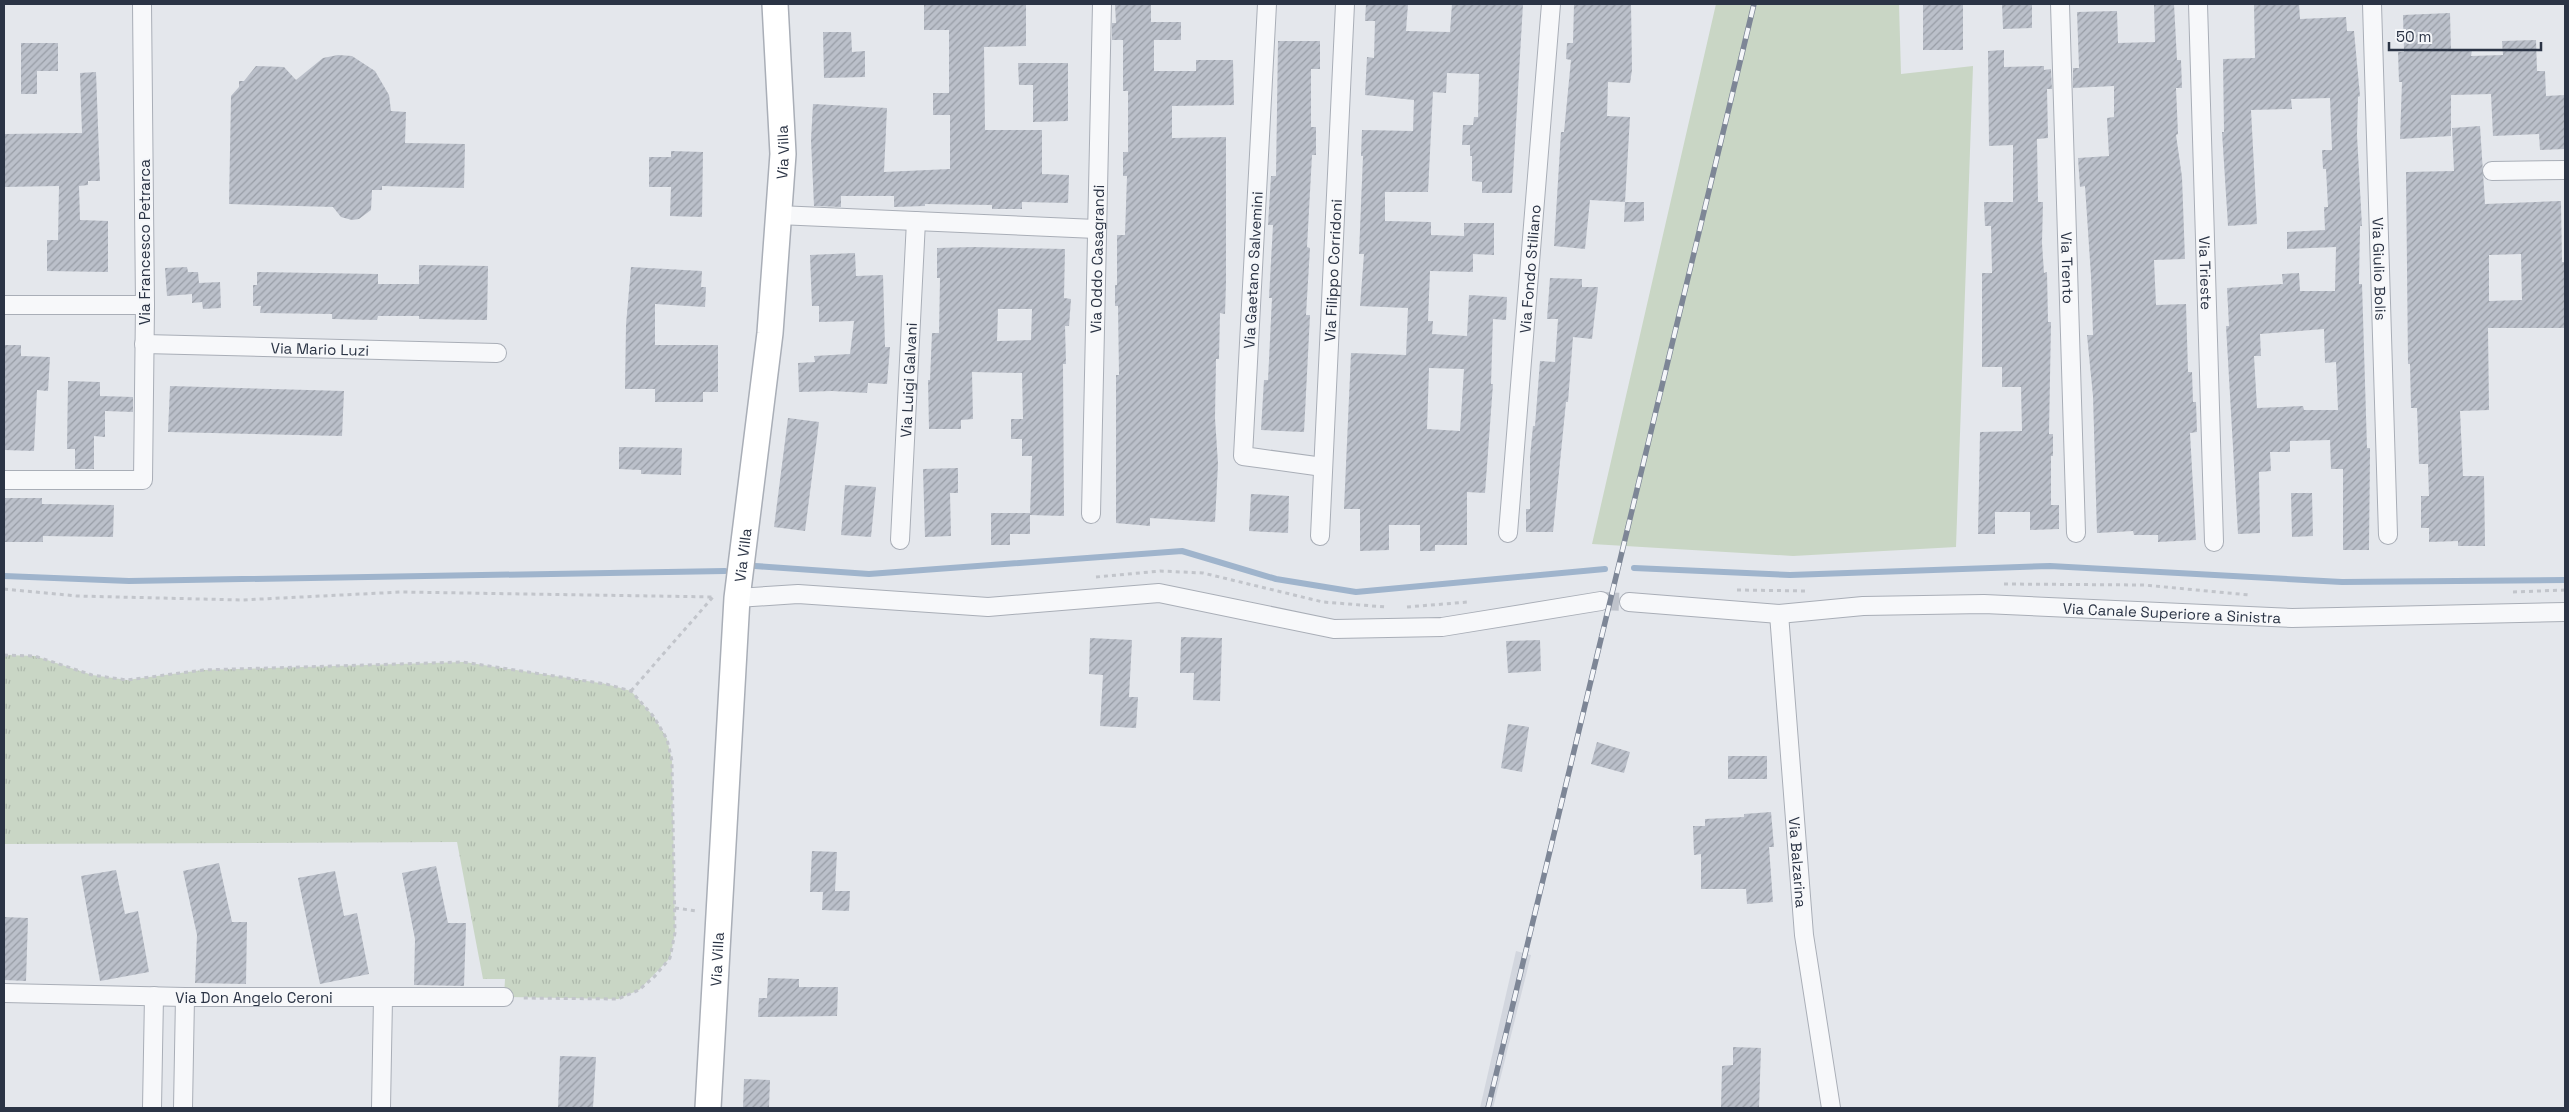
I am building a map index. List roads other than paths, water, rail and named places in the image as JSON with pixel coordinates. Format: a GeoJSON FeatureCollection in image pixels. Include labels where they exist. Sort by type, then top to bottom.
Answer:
{"type":"FeatureCollection","features":[{"type":"Feature","properties":{"kind":"street","name":"Via Francesco Petrarca"},"geometry":{"type":"LineString","coordinates":[[4,480],[143,480],[145,304],[142,4]]}},
{"type":"Feature","properties":{"kind":"street","name":"Via Villa"},"geometry":{"type":"LineString","coordinates":[[708,1108],[737,598],[770,333],[783,154],[775,4]]}},
{"type":"Feature","properties":{"kind":"street","name":"Via Oddo Casagrandi"},"geometry":{"type":"LineString","coordinates":[[1090,514],[1102,4]]}},
{"type":"Feature","properties":{"kind":"street","name":"Via Gaetano Salvemini"},"geometry":{"type":"LineString","coordinates":[[1267,4],[1243,456],[1323,467]]}},
{"type":"Feature","properties":{"kind":"street","name":"Via Filippo Corridoni"},"geometry":{"type":"LineString","coordinates":[[1320,536],[1345,4]]}},
{"type":"Feature","properties":{"kind":"street","name":"Via Fondo Stiliano"},"geometry":{"type":"LineString","coordinates":[[1508,533],[1551,4]]}},
{"type":"Feature","properties":{"kind":"street","name":"Via Trento"},"geometry":{"type":"LineString","coordinates":[[2060,4],[2076,533]]}},
{"type":"Feature","properties":{"kind":"street","name":"Via Trieste"},"geometry":{"type":"LineString","coordinates":[[2198,4],[2214,542]]}},
{"type":"Feature","properties":{"kind":"street","name":"Via Giulio Bolis"},"geometry":{"type":"LineString","coordinates":[[2372,4],[2388,535]]}},
{"type":"Feature","properties":{"kind":"street"},"geometry":{"type":"LineString","coordinates":[[2492,171],[2565,170]]}},
{"type":"Feature","properties":{"kind":"street"},"geometry":{"type":"LineString","coordinates":[[778,215],[1096,229]]}},
{"type":"Feature","properties":{"kind":"street","name":"Via Luigi Galvani"},"geometry":{"type":"LineString","coordinates":[[900,540],[916,221]]}},
{"type":"Feature","properties":{"kind":"street"},"geometry":{"type":"LineString","coordinates":[[4,305],[145,304]]}},
{"type":"Feature","properties":{"kind":"street","name":"Via Mario Luzi"},"geometry":{"type":"LineString","coordinates":[[144,344],[497,352]]}},
{"type":"Feature","properties":{"kind":"street"},"geometry":{"type":"LineString","coordinates":[[737,598],[798,594],[988,607],[1159,593],[1334,629],[1442,627],[1601,601]]}},
{"type":"Feature","properties":{"kind":"street","name":"Via Canale Superiore a Sinistra"},"geometry":{"type":"LineString","coordinates":[[1629,602],[1779,614],[1863,606],[1984,604],[2292,618],[2565,612]]}},
{"type":"Feature","properties":{"kind":"street","name":"Via Balzarina"},"geometry":{"type":"LineString","coordinates":[[1779,614],[1804,935],[1831,1108]]}},
{"type":"Feature","properties":{"kind":"street","name":"Via Don Angelo Ceroni"},"geometry":{"type":"LineString","coordinates":[[4,993],[185,997],[504,997]]}},
{"type":"Feature","properties":{"kind":"street"},"geometry":{"type":"LineString","coordinates":[[152,1108],[154,996]]}},
{"type":"Feature","properties":{"kind":"street"},"geometry":{"type":"LineString","coordinates":[[183,1108],[185,997]]}},
{"type":"Feature","properties":{"kind":"street"},"geometry":{"type":"LineString","coordinates":[[381,1108],[382,998]]}},
{"type":"Feature","properties":{"kind":"waterway"},"geometry":{"type":"LineString","coordinates":[[755,566],[869,574],[1182,551],[1276,579],[1356,592],[1605,569]]}},
{"type":"Feature","properties":{"kind":"waterway"},"geometry":{"type":"LineString","coordinates":[[1634,568],[1790,575],[2050,566],[2342,582],[2565,580]]}},
{"type":"Feature","properties":{"kind":"waterway"},"geometry":{"type":"LineString","coordinates":[[4,576],[129,581],[725,571]]}},
{"type":"Feature","properties":{"kind":"tunnel"},"geometry":{"type":"LineString","coordinates":[[1601,601],[1629,602]]}},
{"type":"Feature","properties":{"kind":"railway"},"geometry":{"type":"LineString","coordinates":[[1488,1108],[1754,4]]}}]}
